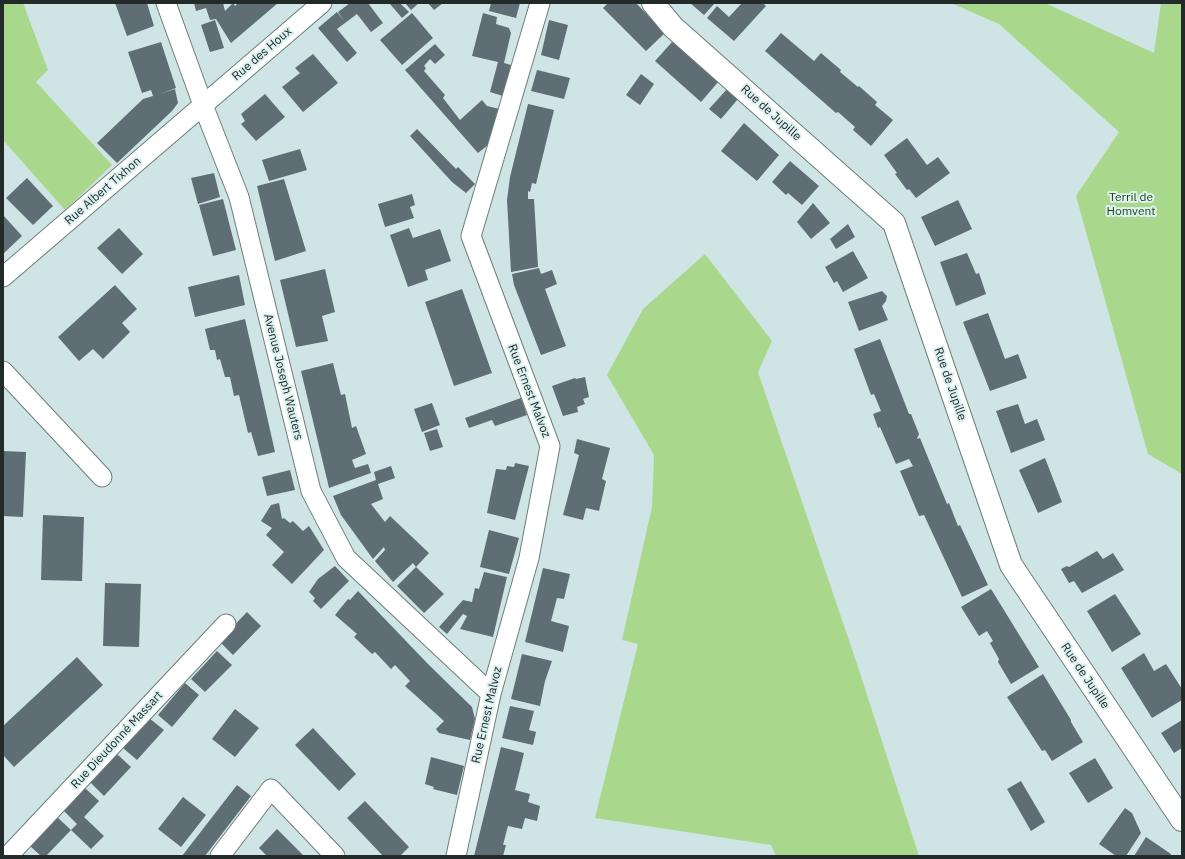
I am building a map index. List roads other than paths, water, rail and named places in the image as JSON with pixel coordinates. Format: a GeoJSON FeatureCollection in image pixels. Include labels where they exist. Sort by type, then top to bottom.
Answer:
{"type":"FeatureCollection","features":[{"type":"Feature","properties":{"kind":"street","name":"Avenue Joseph Wauters"},"geometry":{"type":"LineString","coordinates":[[166,3],[203,105],[239,197],[311,491],[346,558],[491,694]]}},
{"type":"Feature","properties":{"kind":"street","name":"Rue des Houx"},"geometry":{"type":"LineString","coordinates":[[203,105],[322,3]]}},
{"type":"Feature","properties":{"kind":"street","name":"Rue Ernest Malvoz"},"geometry":{"type":"LineString","coordinates":[[456,856],[491,694],[529,558],[550,446],[471,236],[540,3]]}},
{"type":"Feature","properties":{"kind":"street","name":"Rue de Jupille"},"geometry":{"type":"LineString","coordinates":[[653,3],[673,27],[894,223],[1011,565],[1182,820]]}},
{"type":"Feature","properties":{"kind":"street","name":"Rue Albert Tixhon"},"geometry":{"type":"LineString","coordinates":[[3,278],[203,105]]}},
{"type":"Feature","properties":{"kind":"street"},"geometry":{"type":"LineString","coordinates":[[3,370],[102,477]]}},
{"type":"Feature","properties":{"kind":"street","name":"Rue Dieudonné Massart"},"geometry":{"type":"LineString","coordinates":[[8,856],[226,624]]}},
{"type":"Feature","properties":{"kind":"street"},"geometry":{"type":"LineString","coordinates":[[220,856],[271,789],[335,856]]}},
{"type":"Feature","properties":{"kind":"park label","name":"Terril de Homvent"},"geometry":{"type":"Point","coordinates":[1131,205]}}]}
